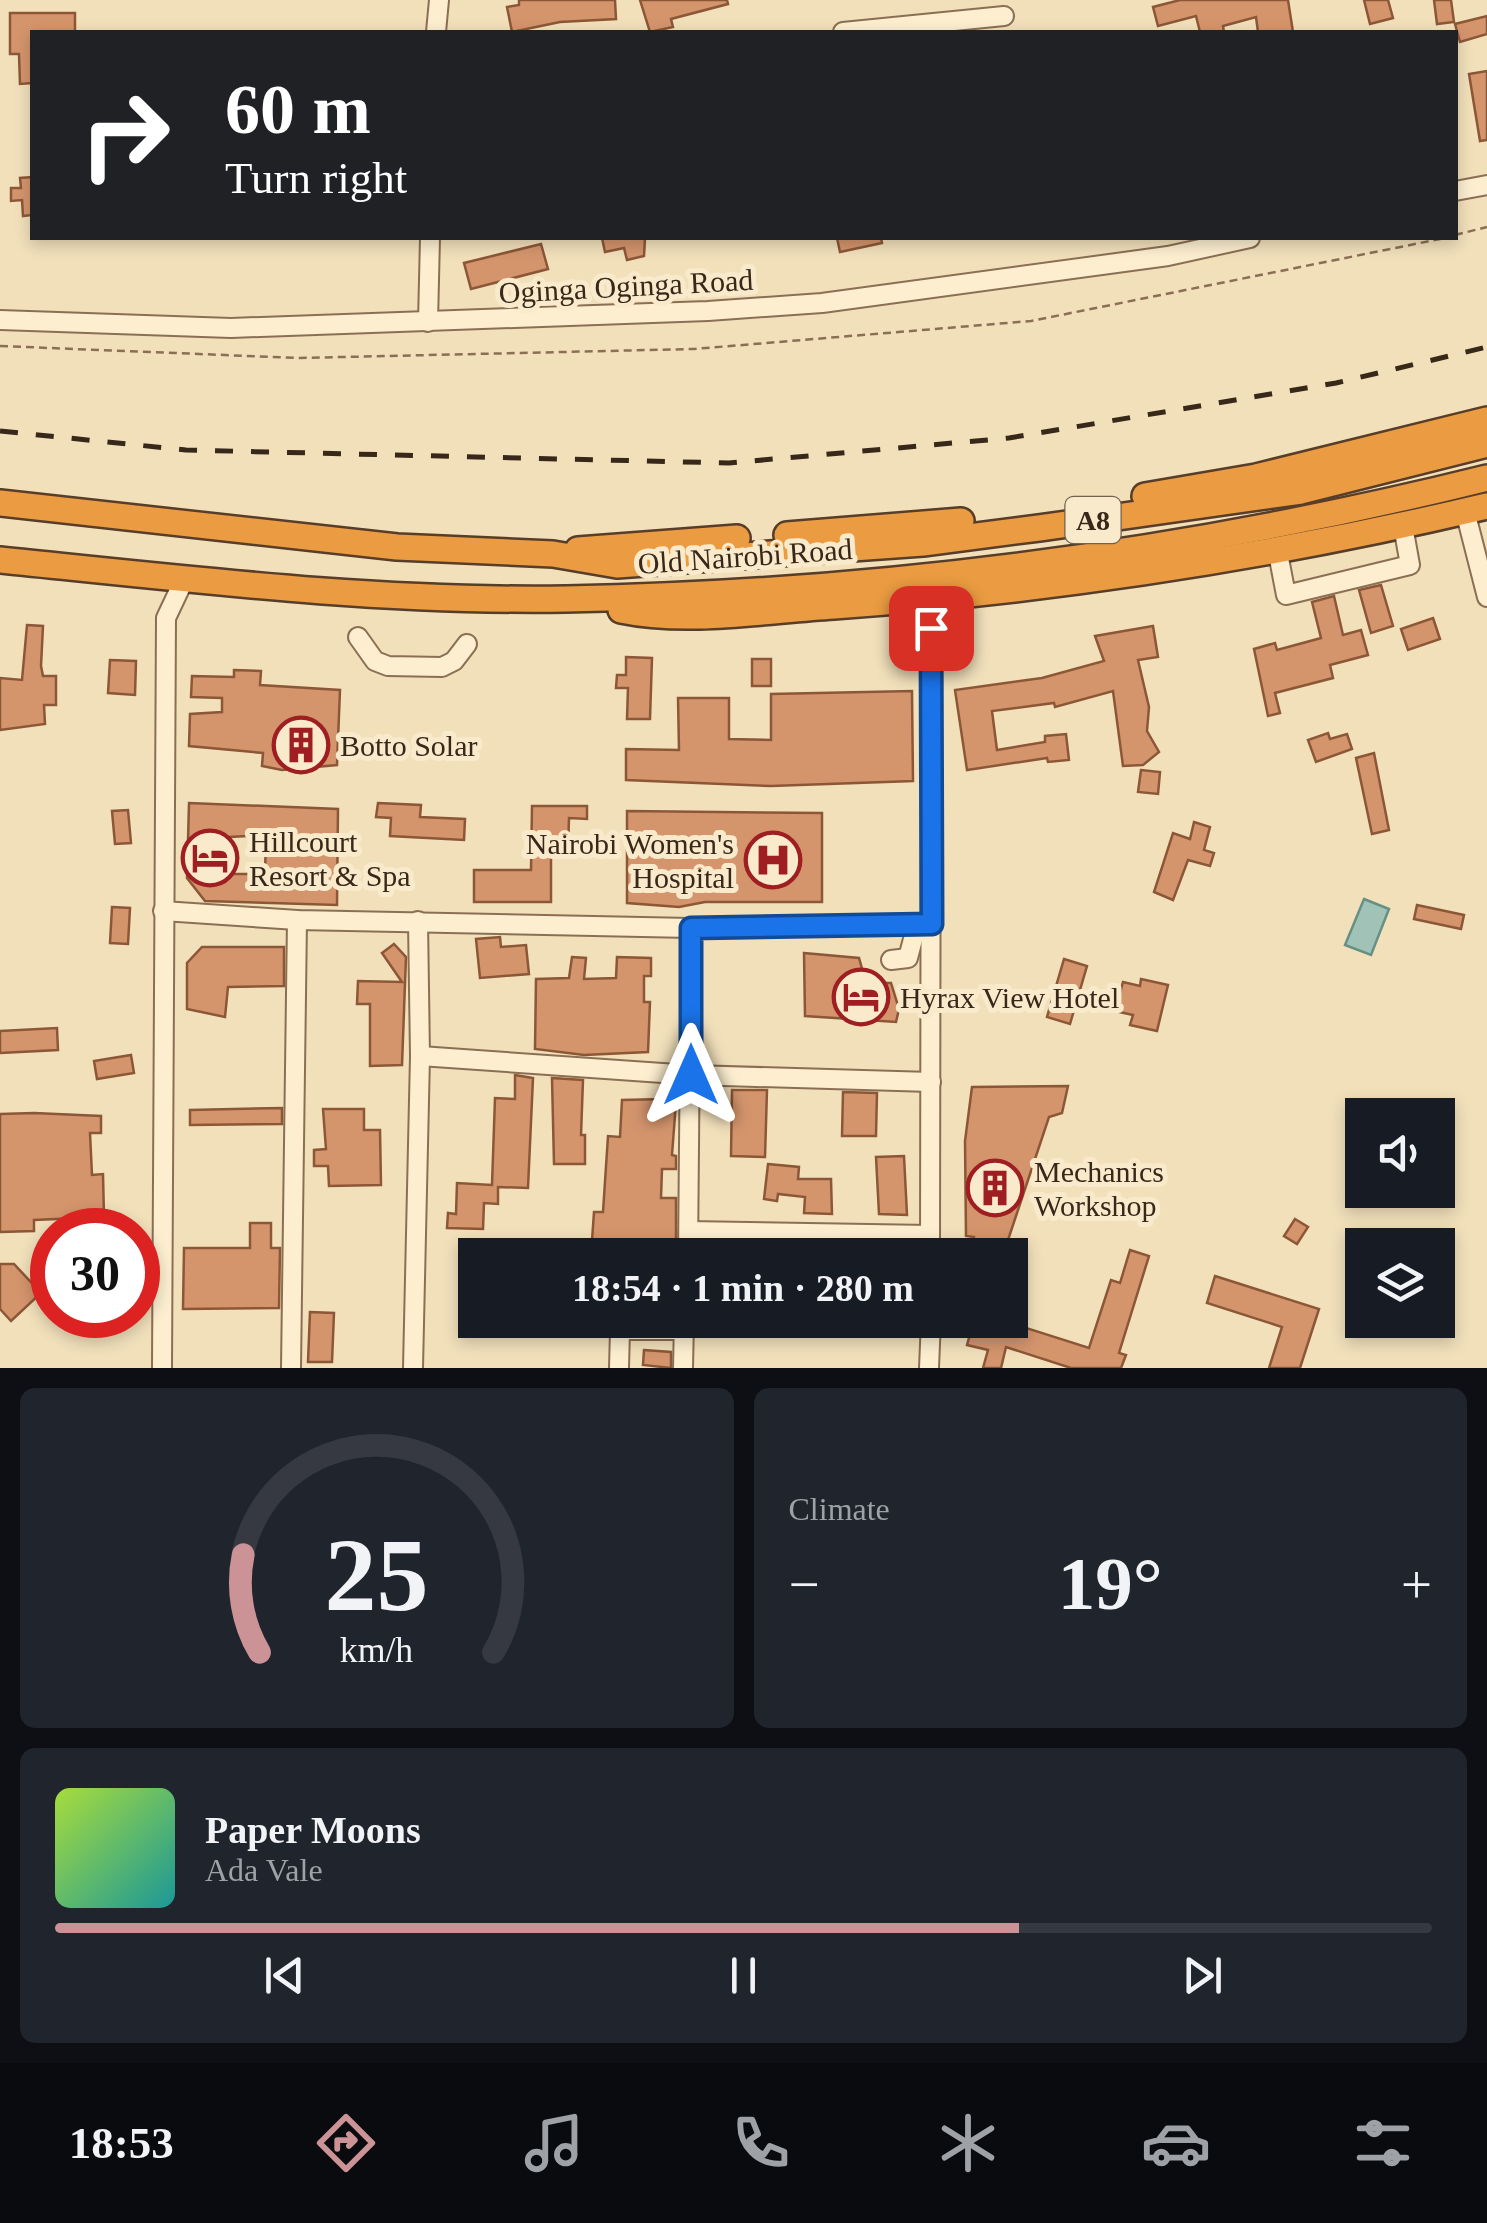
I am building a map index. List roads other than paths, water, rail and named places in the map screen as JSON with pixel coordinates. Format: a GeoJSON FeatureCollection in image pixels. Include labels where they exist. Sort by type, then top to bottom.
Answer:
{"type":"FeatureCollection","features":[{"type":"Feature","properties":{"kind":"highway"},"geometry":{"type":"LineString","coordinates":[[553,554],[626,543],[935,524],[1120,500],[1256,477],[1487,420]]}},
{"type":"Feature","properties":{"kind":"highway","name":"Old Nairobi Road"},"geometry":{"type":"LineString","coordinates":[[0,503],[398,546],[553,554],[617,565],[923,543],[1301,491],[1487,444]]}},
{"type":"Feature","properties":{"kind":"highway","name":"Old Nairobi Road"},"geometry":{"type":"LineString","coordinates":[[0,560],[183,582],[564,598],[695,593],[918,577],[1064,561],[1230,534],[1487,478]]}},
{"type":"Feature","properties":{"kind":"highway"},"geometry":{"type":"LineString","coordinates":[[564,598],[630,612],[672,613],[925,600],[1143,574],[1403,526],[1478,521]]}},
{"type":"Feature","properties":{"kind":"street"},"geometry":{"type":"LineString","coordinates":[[436,30],[440,0]]}},
{"type":"Feature","properties":{"kind":"street"},"geometry":{"type":"LineString","coordinates":[[863,30],[1004,16]]}},
{"type":"Feature","properties":{"kind":"street"},"geometry":{"type":"LineString","coordinates":[[1458,190],[1487,185]]}},
{"type":"Feature","properties":{"kind":"street"},"geometry":{"type":"LineString","coordinates":[[428,322],[430,240]]}},
{"type":"Feature","properties":{"kind":"street","name":"Oginga Oginga Road"},"geometry":{"type":"LineString","coordinates":[[0,320],[232,328],[822,303],[1168,256],[1241,240]]}},
{"type":"Feature","properties":{"kind":"street"},"geometry":{"type":"LineString","coordinates":[[1478,521],[1487,596]]}},
{"type":"Feature","properties":{"kind":"street"},"geometry":{"type":"LineString","coordinates":[[1277,548],[1286,595],[1410,565],[1403,526]]}},
{"type":"Feature","properties":{"kind":"street"},"geometry":{"type":"LineString","coordinates":[[162,1368],[166,618],[183,582]]}},
{"type":"Feature","properties":{"kind":"street"},"geometry":{"type":"LineString","coordinates":[[689,1232],[930,1235],[931,1082],[924,924],[931,628]]}},
{"type":"Feature","properties":{"kind":"street"},"geometry":{"type":"LineString","coordinates":[[358,636],[376,661],[388,666],[442,667],[454,661],[466,644]]}},
{"type":"Feature","properties":{"kind":"street"},"geometry":{"type":"LineString","coordinates":[[163,911],[297,920],[691,928],[924,924]]}},
{"type":"Feature","properties":{"kind":"street"},"geometry":{"type":"LineString","coordinates":[[291,1368],[297,920]]}},
{"type":"Feature","properties":{"kind":"street"},"geometry":{"type":"LineString","coordinates":[[413,1368],[420,1056],[418,921]]}},
{"type":"Feature","properties":{"kind":"street"},"geometry":{"type":"LineString","coordinates":[[891,960],[908,958],[924,924]]}},
{"type":"Feature","properties":{"kind":"street"},"geometry":{"type":"LineString","coordinates":[[689,1238],[691,928]]}},
{"type":"Feature","properties":{"kind":"street"},"geometry":{"type":"LineString","coordinates":[[420,1056],[691,1075],[931,1082]]}},
{"type":"Feature","properties":{"kind":"street"},"geometry":{"type":"LineString","coordinates":[[619,1368],[620,1338]]}},
{"type":"Feature","properties":{"kind":"street"},"geometry":{"type":"LineString","coordinates":[[683,1368],[684,1338]]}},
{"type":"Feature","properties":{"kind":"street"},"geometry":{"type":"LineString","coordinates":[[929,1368],[930,1338]]}},
{"type":"Feature","properties":{"kind":"water"},"geometry":{"type":"Polygon","coordinates":[[[1364,899],[1389,909],[1371,955],[1345,945],[1364,899]]]}},
{"type":"Feature","properties":{"kind":"railway"},"geometry":{"type":"LineString","coordinates":[[0,431],[186,450],[729,463],[1009,438],[1336,383],[1487,347]]}},
{"type":"Feature","properties":{"kind":"place","name":"Botto Solar"},"geometry":{"type":"Point","coordinates":[301,745]}},
{"type":"Feature","properties":{"kind":"place","name":"Hillcourt Resort & Spa"},"geometry":{"type":"Point","coordinates":[210,858]}},
{"type":"Feature","properties":{"kind":"place","name":"Nairobi Women's Hospital"},"geometry":{"type":"Point","coordinates":[773,860]}},
{"type":"Feature","properties":{"kind":"place","name":"Hyrax View Hotel"},"geometry":{"type":"Point","coordinates":[861,997]}},
{"type":"Feature","properties":{"kind":"place","name":"Mechanics Workshop"},"geometry":{"type":"Point","coordinates":[995,1188]}}]}
